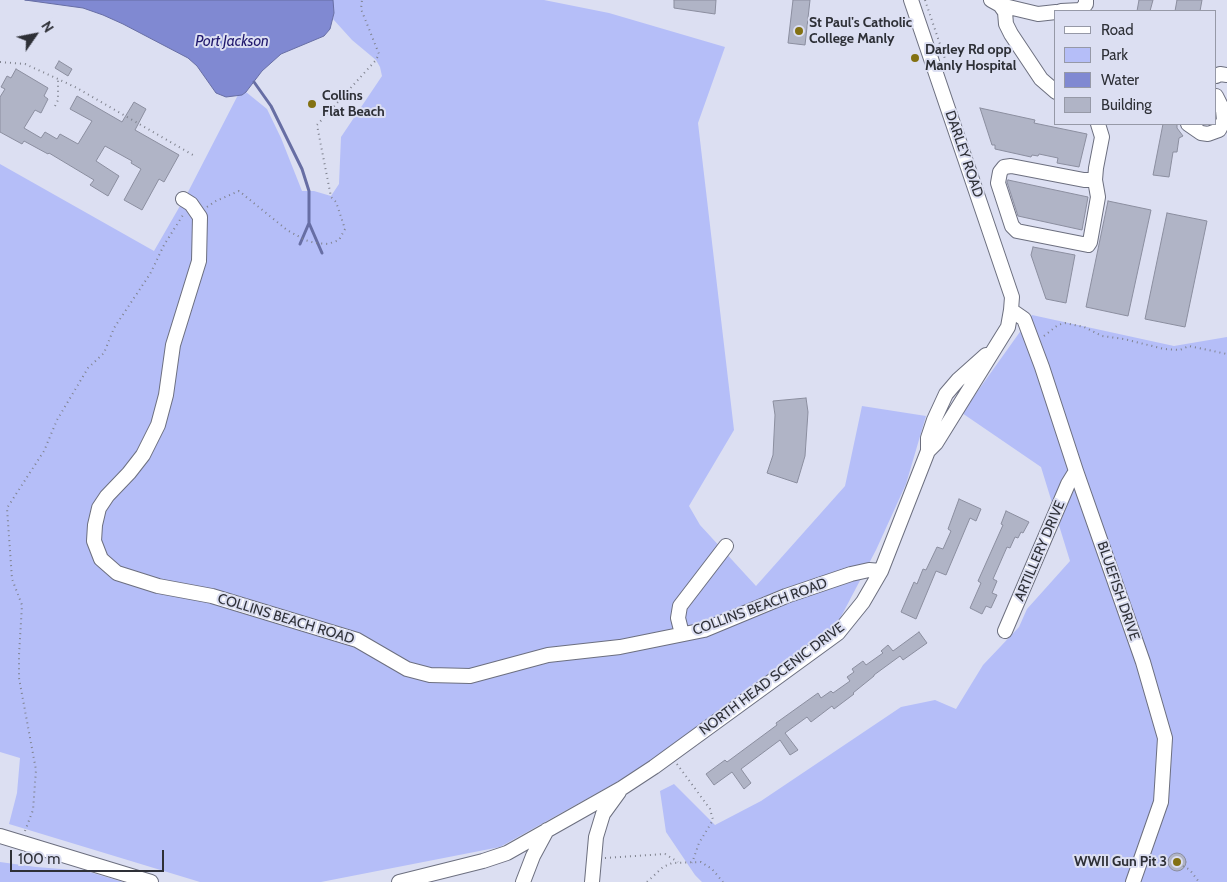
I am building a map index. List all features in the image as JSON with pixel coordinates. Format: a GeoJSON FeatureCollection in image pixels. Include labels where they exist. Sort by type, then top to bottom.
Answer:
{"type":"FeatureCollection","features":[{"type":"Feature","properties":{"kind":"street","name":"DARLEY ROAD"},"geometry":{"type":"LineString","coordinates":[[911,0],[1012,297],[1011,310]]}},
{"type":"Feature","properties":{"kind":"street"},"geometry":{"type":"LineString","coordinates":[[996,2],[1038,14],[1054,12]]}},
{"type":"Feature","properties":{"kind":"street"},"geometry":{"type":"LineString","coordinates":[[996,2],[1005,12],[1006,24],[1011,34],[1041,79],[1054,90]]}},
{"type":"Feature","properties":{"kind":"street"},"geometry":{"type":"LineString","coordinates":[[1069,10],[1084,8]]}},
{"type":"Feature","properties":{"kind":"street"},"geometry":{"type":"LineString","coordinates":[[1217,86],[1227,97]]}},
{"type":"Feature","properties":{"kind":"street"},"geometry":{"type":"LineString","coordinates":[[1190,125],[1202,133],[1208,134],[1218,130],[1224,120],[1224,110],[1217,98]]}},
{"type":"Feature","properties":{"kind":"street"},"geometry":{"type":"LineString","coordinates":[[1095,180],[1084,180],[1011,166],[1004,167],[1000,172],[998,183],[1012,226],[1017,231],[1088,245],[1098,196],[1095,180],[1102,137],[1098,125]]}},
{"type":"Feature","properties":{"kind":"street"},"geometry":{"type":"LineString","coordinates":[[187,201],[200,217]]}},
{"type":"Feature","properties":{"kind":"street","name":"COLLINS BEACH ROAD"},"geometry":{"type":"LineString","coordinates":[[200,217],[199,261],[173,345],[166,395],[158,425],[143,455],[107,496],[100,508],[95,525],[94,541],[101,559],[117,573],[158,586],[212,596],[357,640],[407,669],[430,675],[470,676],[548,655],[620,647],[704,630],[786,596],[851,574],[869,570],[881,571]]}},
{"type":"Feature","properties":{"kind":"street","name":"BLUEFISH DRIVE"},"geometry":{"type":"LineString","coordinates":[[1011,310],[1024,319],[1032,341],[1143,662],[1165,738],[1161,802],[1133,882]]}},
{"type":"Feature","properties":{"kind":"street","name":"NORTH HEAD SCENIC DRIVE"},"geometry":{"type":"LineString","coordinates":[[399,882],[483,861],[507,853],[622,788],[838,633],[864,602],[881,571],[928,451],[936,443],[1008,327],[1011,310]]}},
{"type":"Feature","properties":{"kind":"street","name":"ARTILLERY DRIVE"},"geometry":{"type":"LineString","coordinates":[[1005,631],[1068,484],[1076,471]]}},
{"type":"Feature","properties":{"kind":"street"},"geometry":{"type":"LineString","coordinates":[[682,634],[678,618],[680,606],[726,546]]}},
{"type":"Feature","properties":{"kind":"street"},"geometry":{"type":"LineString","coordinates":[[592,882],[596,837],[603,814],[622,788]]}},
{"type":"Feature","properties":{"kind":"street"},"geometry":{"type":"LineString","coordinates":[[524,882],[547,829]]}},
{"type":"Feature","properties":{"kind":"street"},"geometry":{"type":"LineString","coordinates":[[0,836],[151,882]]}},
{"type":"Feature","properties":{"kind":"path"},"geometry":{"type":"LineString","coordinates":[[200,217],[216,201],[239,191],[287,230],[305,240],[321,244],[328,244],[339,240],[345,228],[336,202],[331,197],[317,125],[376,60],[379,54],[361,10],[362,0]]}},
{"type":"Feature","properties":{"kind":"path"},"geometry":{"type":"LineString","coordinates":[[0,62],[25,64],[77,88],[193,155]]}},
{"type":"Feature","properties":{"kind":"path"},"geometry":{"type":"LineString","coordinates":[[55,106],[58,100],[58,79]]}},
{"type":"Feature","properties":{"kind":"path"},"geometry":{"type":"LineString","coordinates":[[20,842],[33,810],[36,770],[19,678],[22,605],[12,579],[7,508],[44,451],[57,420],[88,368],[104,353],[114,328],[150,274],[187,201]]}},
{"type":"Feature","properties":{"kind":"path"},"geometry":{"type":"LineString","coordinates":[[1032,341],[1044,336],[1058,325],[1065,323],[1084,328],[1102,336],[1124,339],[1164,349],[1180,350],[1189,346],[1227,354]]}},
{"type":"Feature","properties":{"kind":"path"},"geometry":{"type":"LineString","coordinates":[[676,762],[710,809],[713,820],[699,842],[692,863]]}},
{"type":"Feature","properties":{"kind":"path"},"geometry":{"type":"LineString","coordinates":[[594,859],[665,854],[680,863]]}},
{"type":"Feature","properties":{"kind":"path"},"geometry":{"type":"LineString","coordinates":[[647,882],[663,867],[672,863],[701,862],[723,882]]}},
{"type":"Feature","properties":{"kind":"path"},"geometry":{"type":"LineString","coordinates":[[1184,866],[1190,870],[1199,882]]}},
{"type":"Feature","properties":{"kind":"green space"},"geometry":{"type":"Polygon","coordinates":[[[332,0],[544,0],[609,13],[725,47],[698,123],[734,430],[689,506],[700,525],[756,586],[845,486],[862,406],[926,416],[906,484],[876,550],[834,630],[651,763],[500,847],[321,882],[200,882],[9,824],[17,793],[20,758],[0,752],[0,164],[154,251],[188,192],[238,95],[246,92],[267,109],[302,191],[314,191],[331,196],[339,184],[341,137],[382,76],[376,60],[352,40],[333,19],[332,0]]]}},
{"type":"Feature","properties":{"kind":"green space"},"geometry":{"type":"Polygon","coordinates":[[[1032,315],[1174,346],[1227,337],[1227,882],[702,882],[695,875],[666,832],[660,791],[674,784],[715,825],[761,801],[901,707],[935,700],[956,709],[983,665],[1019,627],[1027,609],[1070,561],[1041,467],[962,413],[1032,315]]]}},
{"type":"Feature","properties":{"kind":"green space"},"geometry":{"type":"Polygon","coordinates":[[[0,862],[86,871],[123,882],[0,882],[0,862]]]}},
{"type":"Feature","properties":{"kind":"water","name":"Port Jackson"},"geometry":{"type":"Polygon","coordinates":[[[25,0],[333,0],[334,13],[330,29],[324,36],[281,54],[262,71],[246,92],[242,95],[226,97],[216,93],[197,66],[188,58],[123,24],[83,8],[25,0]]]}},
{"type":"Feature","properties":{"kind":"building"},"geometry":{"type":"Polygon","coordinates":[[[674,0],[716,0],[715,14],[674,8],[674,0]]]}},
{"type":"Feature","properties":{"kind":"building"},"geometry":{"type":"Polygon","coordinates":[[[793,0],[810,0],[805,45],[788,43],[793,0]]]}},
{"type":"Feature","properties":{"kind":"building"},"geometry":{"type":"Polygon","coordinates":[[[1139,0],[1153,0],[1150,10],[1137,10],[1139,0]]]}},
{"type":"Feature","properties":{"kind":"building"},"geometry":{"type":"Polygon","coordinates":[[[1177,0],[1202,0],[1200,10],[1175,10],[1177,0]]]}},
{"type":"Feature","properties":{"kind":"building"},"geometry":{"type":"Polygon","coordinates":[[[59,61],[72,69],[68,76],[55,68],[59,61]]]}},
{"type":"Feature","properties":{"kind":"building"},"geometry":{"type":"Polygon","coordinates":[[[16,69],[48,88],[44,96],[48,99],[41,113],[35,110],[24,128],[41,138],[45,132],[57,139],[60,134],[78,144],[92,121],[70,109],[77,96],[122,122],[134,102],[146,109],[135,130],[179,155],[164,182],[159,179],[142,210],[124,200],[141,169],[131,163],[132,161],[105,146],[96,161],[119,176],[108,196],[90,185],[94,180],[49,153],[24,141],[22,144],[0,132],[0,97],[5,89],[1,87],[7,76],[11,78],[16,69]]]}},
{"type":"Feature","properties":{"kind":"building"},"geometry":{"type":"Polygon","coordinates":[[[980,108],[1035,120],[1034,123],[1087,134],[1079,167],[1057,163],[1058,158],[1039,154],[1038,156],[1032,155],[1031,157],[995,149],[980,108]]]}},
{"type":"Feature","properties":{"kind":"building"},"geometry":{"type":"Polygon","coordinates":[[[1163,125],[1177,125],[1183,136],[1179,138],[1177,152],[1173,152],[1169,177],[1153,175],[1163,125]]]}},
{"type":"Feature","properties":{"kind":"building"},"geometry":{"type":"Polygon","coordinates":[[[1008,180],[1088,197],[1082,230],[1018,216],[1008,180]]]}},
{"type":"Feature","properties":{"kind":"building"},"geometry":{"type":"Polygon","coordinates":[[[1108,201],[1151,210],[1128,316],[1086,307],[1108,201]]]}},
{"type":"Feature","properties":{"kind":"building"},"geometry":{"type":"Polygon","coordinates":[[[1167,213],[1207,221],[1185,327],[1145,319],[1167,213]]]}},
{"type":"Feature","properties":{"kind":"building"},"geometry":{"type":"Polygon","coordinates":[[[1033,247],[1075,255],[1066,303],[1046,299],[1031,255],[1033,247]]]}},
{"type":"Feature","properties":{"kind":"building"},"geometry":{"type":"Polygon","coordinates":[[[806,398],[808,412],[805,456],[797,483],[767,473],[773,455],[775,415],[773,401],[806,398]]]}},
{"type":"Feature","properties":{"kind":"building"},"geometry":{"type":"Polygon","coordinates":[[[959,499],[981,509],[976,521],[970,518],[946,575],[936,571],[916,619],[901,612],[914,582],[917,584],[923,569],[926,570],[937,547],[943,549],[951,531],[948,529],[959,499]]]}},
{"type":"Feature","properties":{"kind":"building"},"geometry":{"type":"Polygon","coordinates":[[[1006,511],[1029,522],[1023,533],[1021,532],[1018,538],[1015,537],[1010,548],[1007,547],[993,579],[997,581],[992,593],[997,595],[991,608],[986,606],[982,614],[970,608],[981,583],[978,581],[1003,525],[1001,524],[1006,511]]]}},
{"type":"Feature","properties":{"kind":"building"},"geometry":{"type":"Polygon","coordinates":[[[919,632],[927,643],[903,660],[900,656],[834,709],[832,706],[811,722],[807,717],[785,733],[798,750],[790,755],[780,740],[741,769],[751,783],[744,789],[732,772],[714,785],[706,774],[725,760],[727,762],[818,693],[821,698],[831,691],[833,693],[850,681],[847,677],[854,672],[852,669],[863,661],[866,665],[883,653],[881,651],[888,645],[893,651],[919,632]]]}},
{"type":"Feature","properties":{"kind":"building","name":"WWII Gun Pit 3"},"geometry":{"type":"Polygon","coordinates":[[[1173,853],[1181,853],[1186,858],[1184,869],[1173,871],[1168,866],[1168,858],[1173,853]]]}},
{"type":"Feature","properties":{"kind":"waterway"},"geometry":{"type":"LineString","coordinates":[[254,82],[271,106],[302,169],[309,191],[309,223],[322,253]]}},
{"type":"Feature","properties":{"kind":"waterway"},"geometry":{"type":"LineString","coordinates":[[300,244],[309,223]]}},
{"type":"Feature","properties":{"kind":"place","name":"St Paul's Catholic College Manly"},"geometry":{"type":"Point","coordinates":[799,31]}},
{"type":"Feature","properties":{"kind":"place","name":"Darley Rd opp Manly Hospital"},"geometry":{"type":"Point","coordinates":[915,58]}},
{"type":"Feature","properties":{"kind":"place","name":"Collins Flat Beach"},"geometry":{"type":"Point","coordinates":[312,104]}},
{"type":"Feature","properties":{"kind":"place","name":"WWII Gun Pit 3"},"geometry":{"type":"Point","coordinates":[1177,862]}}]}
